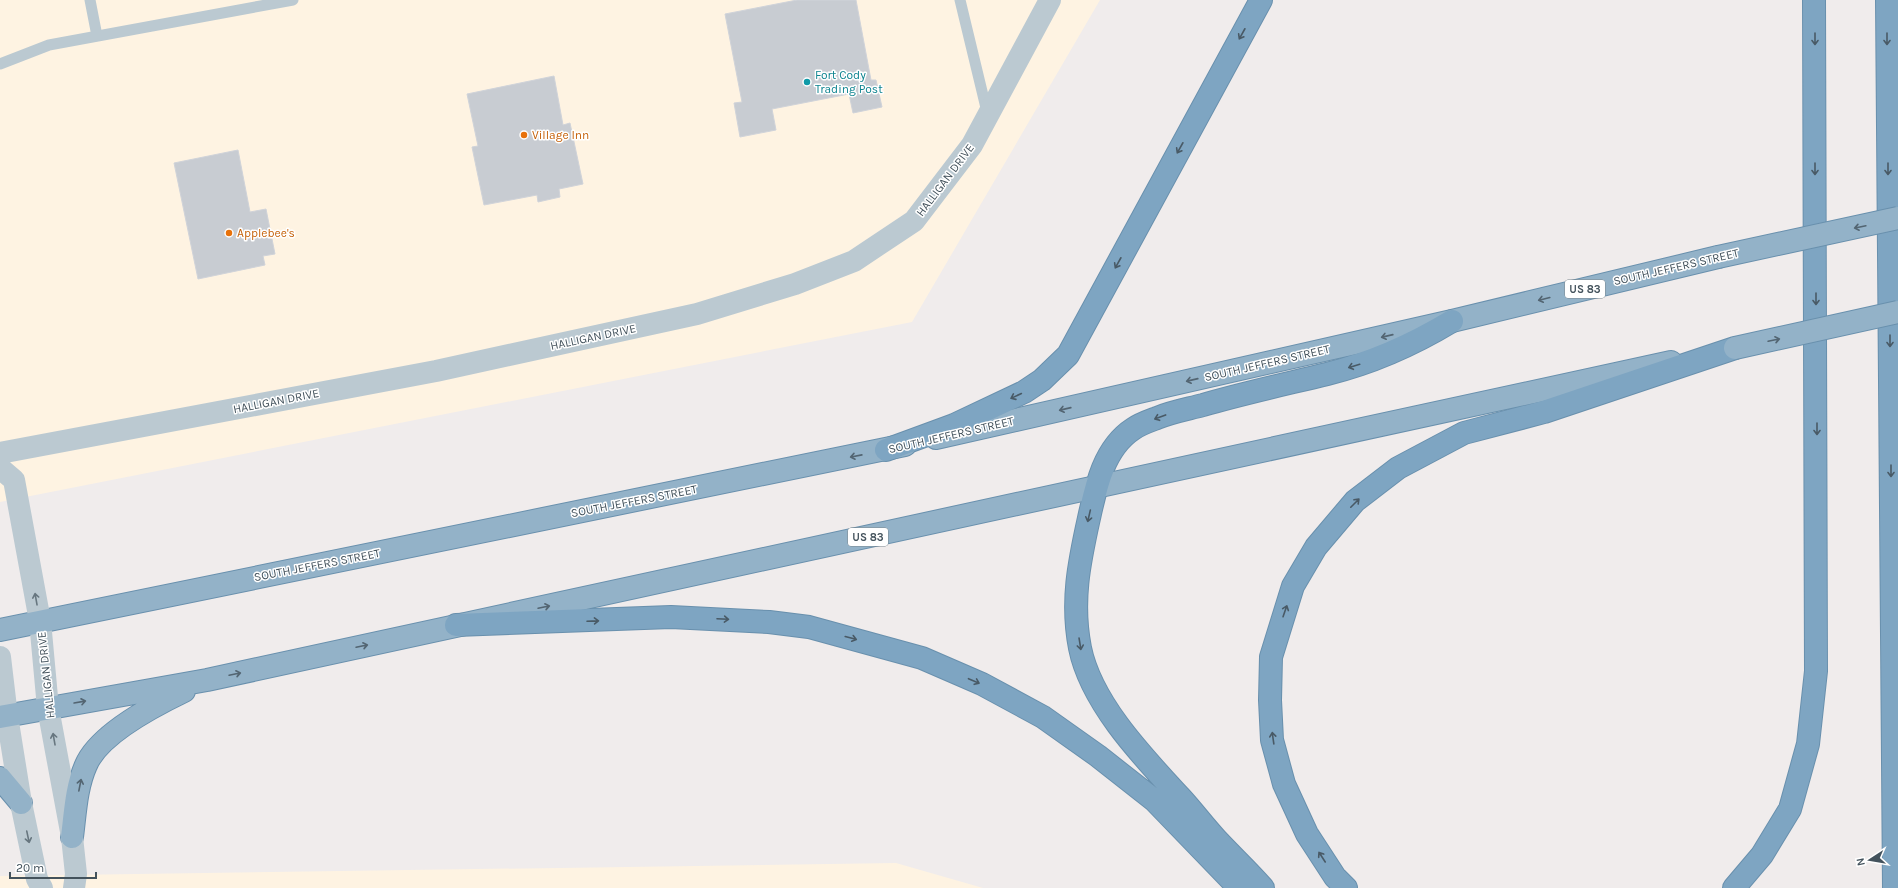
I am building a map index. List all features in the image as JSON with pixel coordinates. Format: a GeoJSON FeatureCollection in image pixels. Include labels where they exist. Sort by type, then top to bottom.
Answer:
{"type":"FeatureCollection","features":[{"type":"Feature","properties":{"kind":"highway"},"geometry":{"type":"LineString","coordinates":[[886,450],[954,425],[1024,392],[1042,380],[1068,355],[1261,0]]}},
{"type":"Feature","properties":{"kind":"highway"},"geometry":{"type":"LineString","coordinates":[[1734,888],[1762,855],[1790,809],[1808,744],[1816,671],[1817,587],[1814,0]]}},
{"type":"Feature","properties":{"kind":"highway"},"geometry":{"type":"LineString","coordinates":[[1887,0],[1894,888]]}},
{"type":"Feature","properties":{"kind":"highway","name":"SOUTH JEFFERS STREET"},"geometry":{"type":"LineString","coordinates":[[0,630],[886,450],[1452,321],[1718,257],[1898,218]]}},
{"type":"Feature","properties":{"kind":"highway","name":"US 83"},"geometry":{"type":"LineString","coordinates":[[3,717],[207,680],[1096,488],[1528,391],[1898,312]]}},
{"type":"Feature","properties":{"kind":"highway"},"geometry":{"type":"LineString","coordinates":[[1263,888],[1216,839],[1143,757],[1114,720],[1087,669],[1078,636],[1076,597],[1078,564],[1096,488],[1108,457],[1123,437],[1133,428],[1160,416],[1247,392],[1329,374],[1366,363],[1430,334],[1452,321]]}},
{"type":"Feature","properties":{"kind":"highway"},"geometry":{"type":"LineString","coordinates":[[1346,888],[1335,877],[1307,834],[1284,784],[1272,740],[1270,700],[1271,656],[1293,586],[1316,547],[1355,501],[1398,468],[1464,433],[1544,412],[1735,348]]}},
{"type":"Feature","properties":{"kind":"highway"},"geometry":{"type":"LineString","coordinates":[[456,626],[671,617],[754,621],[809,627],[922,658],[982,684],[1043,717],[1098,756],[1154,800],[1239,888]]}},
{"type":"Feature","properties":{"kind":"highway"},"geometry":{"type":"LineString","coordinates":[[72,837],[82,777],[86,764],[94,753],[126,724],[144,712],[207,680]]}},
{"type":"Feature","properties":{"kind":"highway"},"geometry":{"type":"LineString","coordinates":[[0,778],[21,803]]}},
{"type":"Feature","properties":{"kind":"street","name":"HALLIGAN DRIVE"},"geometry":{"type":"LineString","coordinates":[[0,453],[436,371],[697,314],[794,284],[854,261],[914,221],[972,145],[1050,0]]}},
{"type":"Feature","properties":{"kind":"street","name":"HALLIGAN DRIVE"},"geometry":{"type":"LineString","coordinates":[[0,468],[14,480],[40,622],[48,708],[72,837],[76,874],[74,888]]}},
{"type":"Feature","properties":{"kind":"street"},"geometry":{"type":"LineString","coordinates":[[0,658],[3,717],[37,879],[42,888]]}},
{"type":"Feature","properties":{"kind":"lane"},"geometry":{"type":"LineString","coordinates":[[90,0],[97,36]]}},
{"type":"Feature","properties":{"kind":"lane"},"geometry":{"type":"LineString","coordinates":[[0,64],[49,44],[97,36],[256,4],[293,0]]}},
{"type":"Feature","properties":{"kind":"lane"},"geometry":{"type":"LineString","coordinates":[[960,0],[988,115]]}},
{"type":"Feature","properties":{"kind":"shaded area"},"geometry":{"type":"Polygon","coordinates":[[[0,0],[1100,0],[912,322],[0,502],[0,0]]]}},
{"type":"Feature","properties":{"kind":"shaded area"},"geometry":{"type":"Polygon","coordinates":[[[896,863],[983,888],[0,888],[0,876],[896,863]]]}},
{"type":"Feature","properties":{"kind":"building"},"geometry":{"type":"Polygon","coordinates":[[[797,0],[856,0],[871,80],[876,80],[882,107],[853,113],[849,94],[772,109],[776,130],[740,137],[734,103],[742,102],[725,14],[797,0]]]}},
{"type":"Feature","properties":{"kind":"building","name":"Village Inn"},"geometry":{"type":"Polygon","coordinates":[[[554,76],[563,125],[570,123],[583,184],[559,189],[560,197],[538,202],[537,195],[484,205],[472,147],[478,146],[467,94],[554,76]]]}},
{"type":"Feature","properties":{"kind":"building","name":"Applebee's"},"geometry":{"type":"Polygon","coordinates":[[[238,150],[250,212],[266,209],[275,254],[263,256],[265,265],[198,279],[174,163],[238,150]]]}},
{"type":"Feature","properties":{"kind":"place","name":"Fort Cody Trading Post"},"geometry":{"type":"Point","coordinates":[807,82]}},
{"type":"Feature","properties":{"kind":"place","name":"Village Inn"},"geometry":{"type":"Point","coordinates":[524,135]}},
{"type":"Feature","properties":{"kind":"place","name":"Applebee's"},"geometry":{"type":"Point","coordinates":[229,233]}}]}
